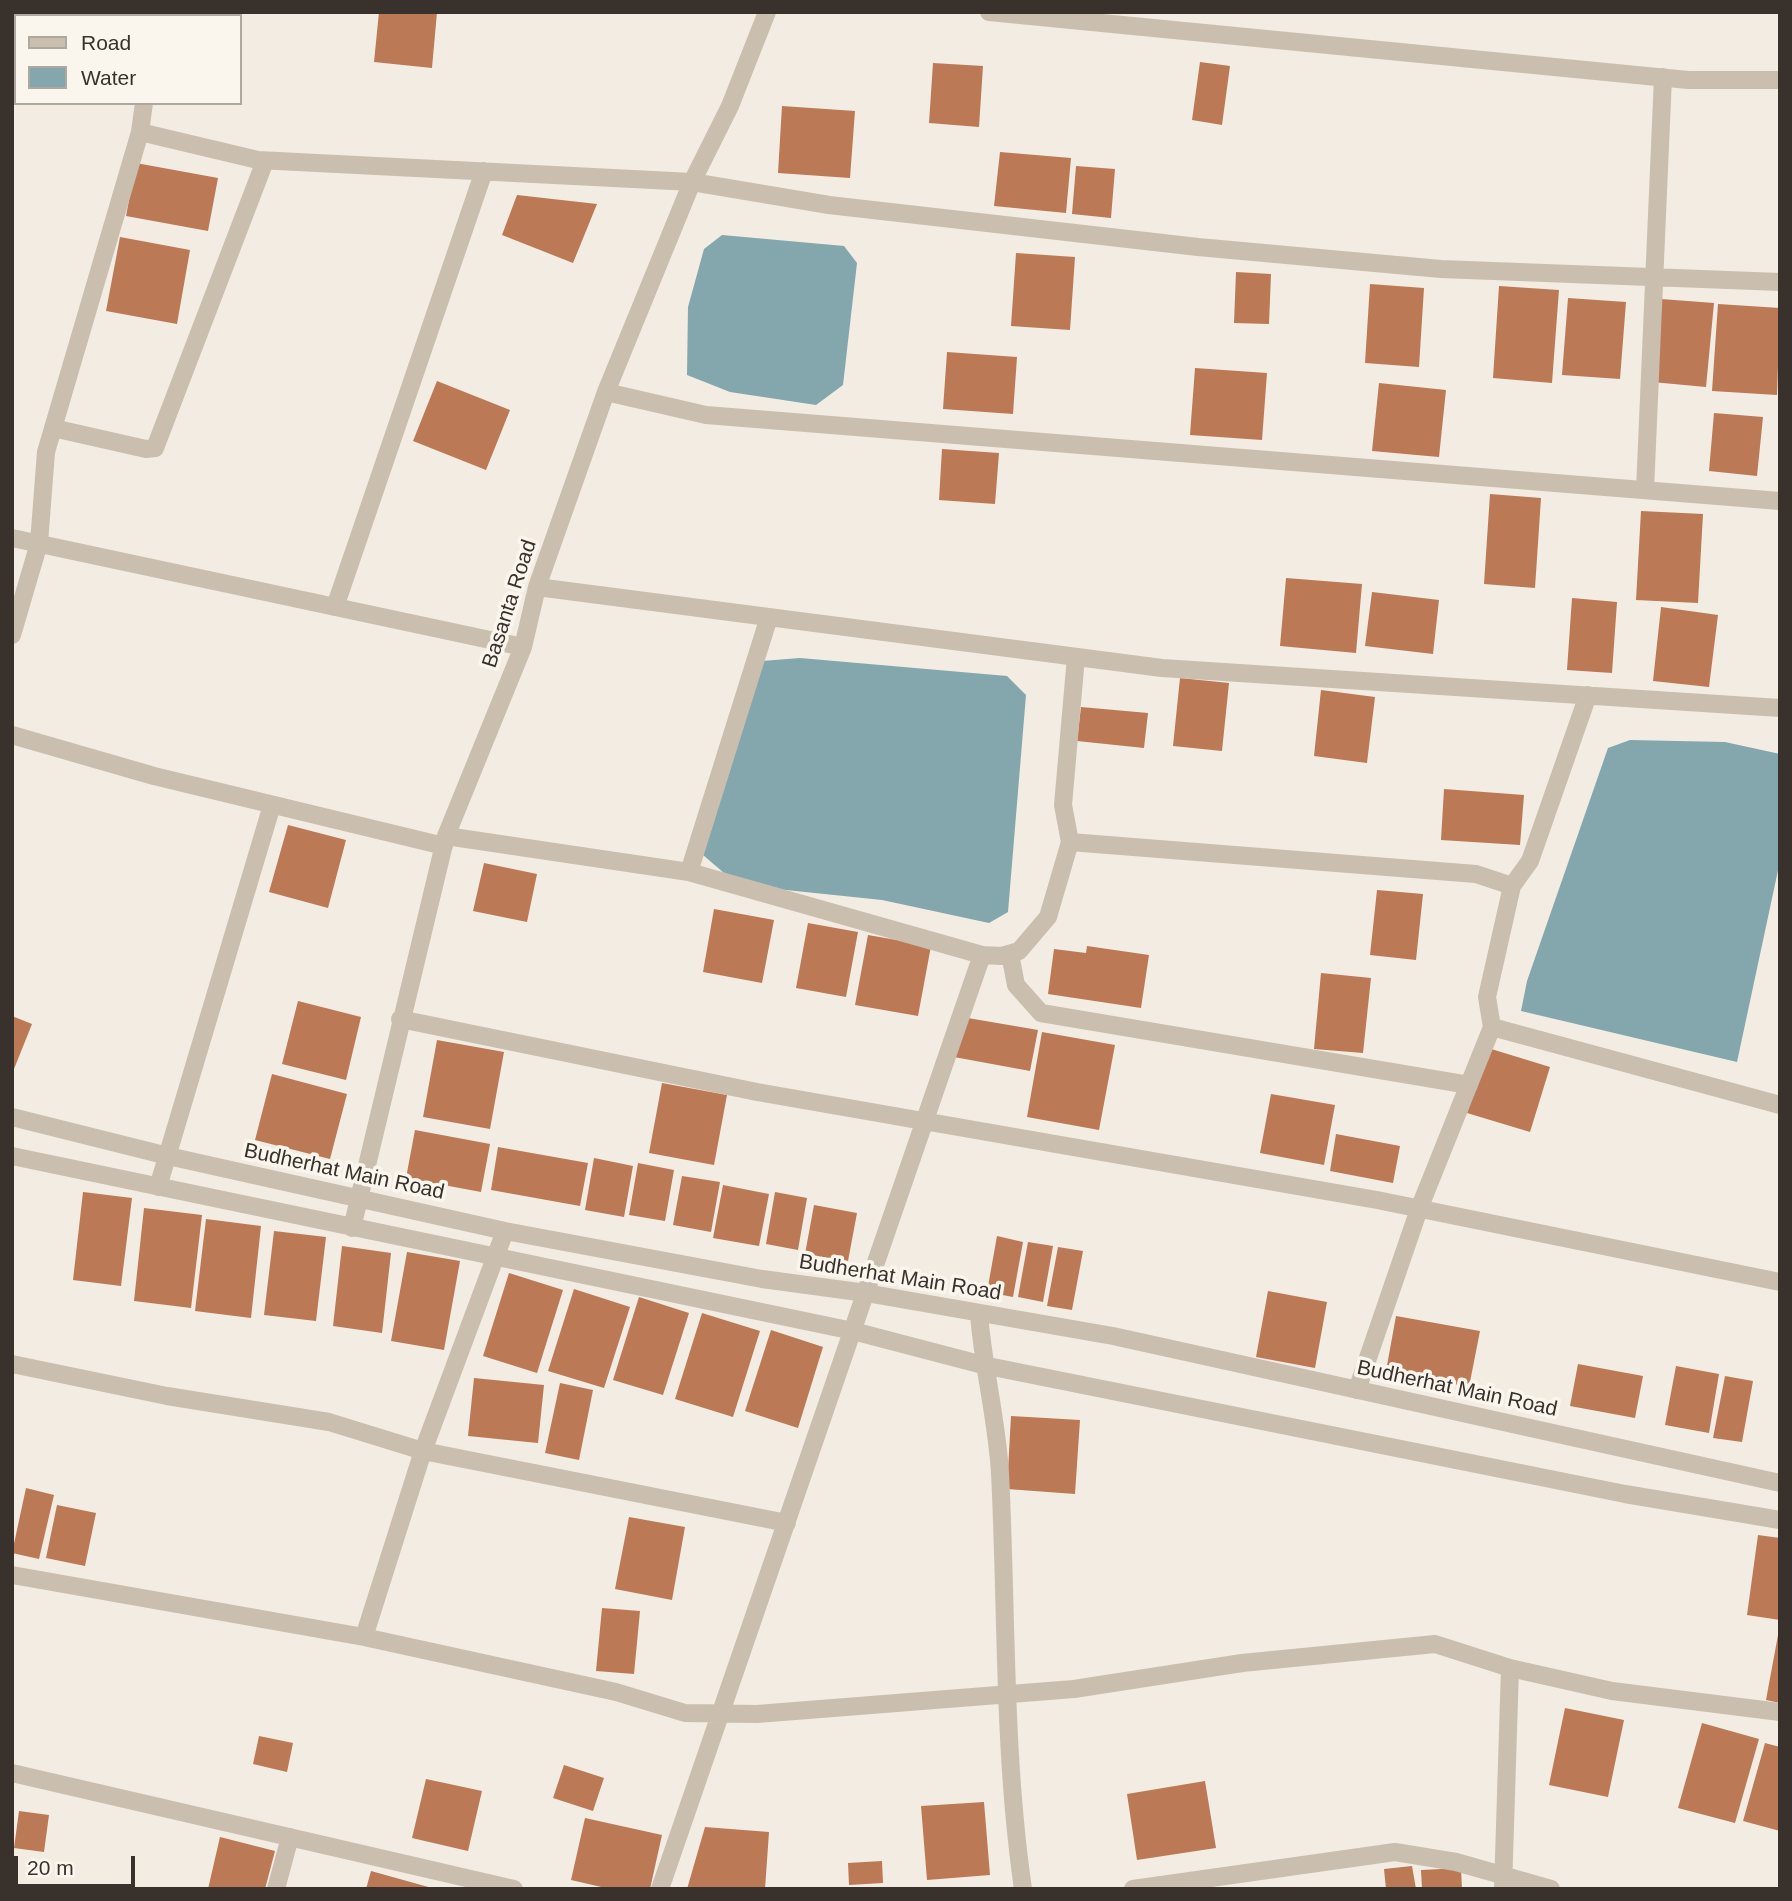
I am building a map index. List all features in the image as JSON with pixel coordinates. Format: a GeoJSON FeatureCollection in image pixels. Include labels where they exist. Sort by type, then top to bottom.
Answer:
{"type":"FeatureCollection","features":[{"type":"Feature","properties":{"kind":"street","name":"Basanta Road"},"geometry":{"type":"LineString","coordinates":[[352,1228],[400,1019],[445,841],[523,647],[537,587],[606,392],[692,182],[730,106],[767,12]]}},
{"type":"Feature","properties":{"kind":"street"},"geometry":{"type":"LineString","coordinates":[[989,12],[1663,77],[1780,80]]}},
{"type":"Feature","properties":{"kind":"street"},"geometry":{"type":"LineString","coordinates":[[1645,490],[1663,77]]}},
{"type":"Feature","properties":{"kind":"street"},"geometry":{"type":"LineString","coordinates":[[12,635],[39,542],[46,452],[140,132],[144,105]]}},
{"type":"Feature","properties":{"kind":"street"},"geometry":{"type":"LineString","coordinates":[[140,132],[265,161],[692,182],[829,205],[1198,247],[1441,269],[1780,282]]}},
{"type":"Feature","properties":{"kind":"street"},"geometry":{"type":"LineString","coordinates":[[53,428],[146,449],[155,448],[265,161]]}},
{"type":"Feature","properties":{"kind":"street"},"geometry":{"type":"LineString","coordinates":[[335,607],[484,171]]}},
{"type":"Feature","properties":{"kind":"street"},"geometry":{"type":"LineString","coordinates":[[606,392],[706,415],[1780,501]]}},
{"type":"Feature","properties":{"kind":"street"},"geometry":{"type":"LineString","coordinates":[[12,538],[523,647]]}},
{"type":"Feature","properties":{"kind":"street"},"geometry":{"type":"LineString","coordinates":[[537,587],[1162,668],[1780,708]]}},
{"type":"Feature","properties":{"kind":"street"},"geometry":{"type":"LineString","coordinates":[[689,872],[769,617]]}},
{"type":"Feature","properties":{"kind":"street"},"geometry":{"type":"LineString","coordinates":[[12,735],[154,776],[272,805],[445,841],[689,872],[982,955],[1010,954],[1019,951],[1048,917],[1070,842],[1063,805],[1076,657]]}},
{"type":"Feature","properties":{"kind":"street"},"geometry":{"type":"LineString","coordinates":[[1357,1390],[1419,1209],[1492,1027],[1488,997],[1512,886],[1530,861],[1588,695]]}},
{"type":"Feature","properties":{"kind":"street"},"geometry":{"type":"LineString","coordinates":[[158,1187],[272,805]]}},
{"type":"Feature","properties":{"kind":"street"},"geometry":{"type":"LineString","coordinates":[[1070,842],[1476,874],[1512,886]]}},
{"type":"Feature","properties":{"kind":"street"},"geometry":{"type":"LineString","coordinates":[[1010,954],[1016,985],[1041,1013],[1469,1085]]}},
{"type":"Feature","properties":{"kind":"street"},"geometry":{"type":"LineString","coordinates":[[660,1889],[723,1715],[982,955]]}},
{"type":"Feature","properties":{"kind":"street"},"geometry":{"type":"LineString","coordinates":[[400,1019],[757,1092],[1419,1209],[1780,1282]]}},
{"type":"Feature","properties":{"kind":"street"},"geometry":{"type":"LineString","coordinates":[[1492,1027],[1780,1105]]}},
{"type":"Feature","properties":{"kind":"street","name":"Budherhat Main Road"},"geometry":{"type":"LineString","coordinates":[[12,1117],[168,1156],[505,1231],[762,1279],[866,1293],[1113,1336],[1780,1483]]}},
{"type":"Feature","properties":{"kind":"street"},"geometry":{"type":"LineString","coordinates":[[12,1156],[853,1331],[983,1364],[1611,1491],[1780,1520]]}},
{"type":"Feature","properties":{"kind":"street"},"geometry":{"type":"LineString","coordinates":[[365,1637],[423,1451],[505,1231]]}},
{"type":"Feature","properties":{"kind":"street"},"geometry":{"type":"LineString","coordinates":[[979,1314],[983,1364],[1000,1469],[1016,1846],[1023,1889]]}},
{"type":"Feature","properties":{"kind":"street"},"geometry":{"type":"LineString","coordinates":[[12,1364],[167,1396],[329,1422],[423,1451],[787,1523]]}},
{"type":"Feature","properties":{"kind":"street"},"geometry":{"type":"LineString","coordinates":[[12,1574],[365,1637],[616,1692],[685,1713],[723,1715],[1074,1689],[1268,1660],[1435,1644],[1510,1668],[1612,1691],[1780,1712]]}},
{"type":"Feature","properties":{"kind":"street"},"geometry":{"type":"LineString","coordinates":[[1503,1882],[1510,1668]]}},
{"type":"Feature","properties":{"kind":"street"},"geometry":{"type":"LineString","coordinates":[[12,1773],[514,1889]]}},
{"type":"Feature","properties":{"kind":"street"},"geometry":{"type":"LineString","coordinates":[[276,1889],[290,1837]]}},
{"type":"Feature","properties":{"kind":"street"},"geometry":{"type":"LineString","coordinates":[[1133,1889],[1395,1852],[1456,1862],[1503,1882],[1551,1889]]}},
{"type":"Feature","properties":{"kind":"water"},"geometry":{"type":"Polygon","coordinates":[[[722,235],[844,246],[857,263],[843,385],[816,405],[730,392],[687,375],[688,307],[704,249],[722,235]]]}},
{"type":"Feature","properties":{"kind":"water"},"geometry":{"type":"Polygon","coordinates":[[[800,658],[1007,676],[1026,695],[1008,912],[989,923],[882,900],[738,885],[703,855],[762,661],[800,658]]]}},
{"type":"Feature","properties":{"kind":"water"},"geometry":{"type":"Polygon","coordinates":[[[1630,740],[1725,742],[1780,754],[1780,861],[1737,1062],[1521,1011],[1527,981],[1608,748],[1630,740]]]}},
{"type":"Feature","properties":{"kind":"building"},"geometry":{"type":"Polygon","coordinates":[[[379,12],[437,12],[432,68],[374,62],[379,12]]]}},
{"type":"Feature","properties":{"kind":"building"},"geometry":{"type":"Polygon","coordinates":[[[1200,62],[1230,66],[1222,125],[1192,120],[1200,62]]]}},
{"type":"Feature","properties":{"kind":"building"},"geometry":{"type":"Polygon","coordinates":[[[933,63],[983,66],[979,127],[929,123],[933,63]]]}},
{"type":"Feature","properties":{"kind":"building"},"geometry":{"type":"Polygon","coordinates":[[[782,106],[855,111],[850,178],[778,173],[782,106]]]}},
{"type":"Feature","properties":{"kind":"building"},"geometry":{"type":"Polygon","coordinates":[[[1000,152],[1071,158],[1066,213],[994,206],[1000,152]]]}},
{"type":"Feature","properties":{"kind":"building"},"geometry":{"type":"Polygon","coordinates":[[[136,163],[218,178],[208,231],[126,216],[136,163]]]}},
{"type":"Feature","properties":{"kind":"building"},"geometry":{"type":"Polygon","coordinates":[[[1076,166],[1115,169],[1111,218],[1072,214],[1076,166]]]}},
{"type":"Feature","properties":{"kind":"building"},"geometry":{"type":"Polygon","coordinates":[[[517,195],[597,204],[573,263],[502,235],[517,195]]]}},
{"type":"Feature","properties":{"kind":"building"},"geometry":{"type":"Polygon","coordinates":[[[120,237],[190,250],[177,324],[106,311],[120,237]]]}},
{"type":"Feature","properties":{"kind":"building"},"geometry":{"type":"Polygon","coordinates":[[[1016,253],[1075,257],[1070,330],[1011,326],[1016,253]]]}},
{"type":"Feature","properties":{"kind":"building"},"geometry":{"type":"Polygon","coordinates":[[[1236,272],[1271,274],[1269,324],[1234,323],[1236,272]]]}},
{"type":"Feature","properties":{"kind":"building"},"geometry":{"type":"Polygon","coordinates":[[[1370,284],[1424,288],[1419,367],[1365,363],[1370,284]]]}},
{"type":"Feature","properties":{"kind":"building"},"geometry":{"type":"Polygon","coordinates":[[[1499,286],[1559,290],[1552,383],[1493,378],[1499,286]]]}},
{"type":"Feature","properties":{"kind":"building"},"geometry":{"type":"Polygon","coordinates":[[[1568,298],[1626,302],[1620,379],[1562,375],[1568,298]]]}},
{"type":"Feature","properties":{"kind":"building"},"geometry":{"type":"Polygon","coordinates":[[[1661,299],[1714,303],[1706,387],[1652,382],[1661,299]]]}},
{"type":"Feature","properties":{"kind":"building"},"geometry":{"type":"Polygon","coordinates":[[[1718,304],[1780,308],[1777,395],[1712,391],[1718,304]]]}},
{"type":"Feature","properties":{"kind":"building"},"geometry":{"type":"Polygon","coordinates":[[[947,352],[1017,357],[1013,414],[943,409],[947,352]]]}},
{"type":"Feature","properties":{"kind":"building"},"geometry":{"type":"Polygon","coordinates":[[[1195,368],[1267,373],[1262,440],[1190,435],[1195,368]]]}},
{"type":"Feature","properties":{"kind":"building"},"geometry":{"type":"Polygon","coordinates":[[[437,381],[510,410],[486,470],[413,441],[437,381]]]}},
{"type":"Feature","properties":{"kind":"building"},"geometry":{"type":"Polygon","coordinates":[[[1379,383],[1446,390],[1439,457],[1372,451],[1379,383]]]}},
{"type":"Feature","properties":{"kind":"building"},"geometry":{"type":"Polygon","coordinates":[[[1714,413],[1763,417],[1757,476],[1709,471],[1714,413]]]}},
{"type":"Feature","properties":{"kind":"building"},"geometry":{"type":"Polygon","coordinates":[[[942,449],[999,453],[995,504],[939,500],[942,449]]]}},
{"type":"Feature","properties":{"kind":"building"},"geometry":{"type":"Polygon","coordinates":[[[1490,494],[1541,498],[1535,588],[1484,584],[1490,494]]]}},
{"type":"Feature","properties":{"kind":"building"},"geometry":{"type":"Polygon","coordinates":[[[1641,511],[1703,514],[1698,603],[1636,600],[1641,511]]]}},
{"type":"Feature","properties":{"kind":"building"},"geometry":{"type":"Polygon","coordinates":[[[1286,578],[1362,584],[1356,653],[1280,646],[1286,578]]]}},
{"type":"Feature","properties":{"kind":"building"},"geometry":{"type":"Polygon","coordinates":[[[1372,592],[1439,600],[1433,654],[1365,646],[1372,592]]]}},
{"type":"Feature","properties":{"kind":"building"},"geometry":{"type":"Polygon","coordinates":[[[1572,598],[1617,602],[1612,673],[1567,670],[1572,598]]]}},
{"type":"Feature","properties":{"kind":"building"},"geometry":{"type":"Polygon","coordinates":[[[1661,607],[1718,615],[1709,687],[1653,681],[1661,607]]]}},
{"type":"Feature","properties":{"kind":"building"},"geometry":{"type":"Polygon","coordinates":[[[1180,678],[1229,683],[1222,751],[1173,746],[1180,678]]]}},
{"type":"Feature","properties":{"kind":"building"},"geometry":{"type":"Polygon","coordinates":[[[1321,690],[1375,697],[1367,763],[1314,756],[1321,690]]]}},
{"type":"Feature","properties":{"kind":"building"},"geometry":{"type":"Polygon","coordinates":[[[1081,707],[1148,713],[1144,748],[1077,741],[1081,707]]]}},
{"type":"Feature","properties":{"kind":"building"},"geometry":{"type":"Polygon","coordinates":[[[1444,789],[1524,795],[1520,845],[1441,840],[1444,789]]]}},
{"type":"Feature","properties":{"kind":"building"},"geometry":{"type":"Polygon","coordinates":[[[288,825],[346,840],[328,908],[269,892],[288,825]]]}},
{"type":"Feature","properties":{"kind":"building"},"geometry":{"type":"Polygon","coordinates":[[[484,863],[537,874],[527,922],[473,911],[484,863]]]}},
{"type":"Feature","properties":{"kind":"building"},"geometry":{"type":"Polygon","coordinates":[[[1377,890],[1423,894],[1416,960],[1370,955],[1377,890]]]}},
{"type":"Feature","properties":{"kind":"building"},"geometry":{"type":"Polygon","coordinates":[[[714,909],[774,920],[762,983],[703,972],[714,909]]]}},
{"type":"Feature","properties":{"kind":"building"},"geometry":{"type":"Polygon","coordinates":[[[808,923],[858,932],[846,997],[796,988],[808,923]]]}},
{"type":"Feature","properties":{"kind":"building"},"geometry":{"type":"Polygon","coordinates":[[[868,935],[931,946],[918,1016],[855,1005],[868,935]]]}},
{"type":"Feature","properties":{"kind":"building"},"geometry":{"type":"Polygon","coordinates":[[[1087,946],[1149,955],[1141,1008],[1048,994],[1054,949],[1086,953],[1087,946]]]}},
{"type":"Feature","properties":{"kind":"building"},"geometry":{"type":"Polygon","coordinates":[[[1321,973],[1371,978],[1363,1053],[1314,1049],[1321,973]]]}},
{"type":"Feature","properties":{"kind":"building"},"geometry":{"type":"Polygon","coordinates":[[[298,1001],[361,1017],[346,1080],[282,1064],[298,1001]]]}},
{"type":"Feature","properties":{"kind":"building"},"geometry":{"type":"Polygon","coordinates":[[[12,1016],[32,1024],[12,1074],[12,1016]]]}},
{"type":"Feature","properties":{"kind":"building"},"geometry":{"type":"Polygon","coordinates":[[[962,1017],[1038,1030],[1030,1071],[954,1057],[962,1017]]]}},
{"type":"Feature","properties":{"kind":"building"},"geometry":{"type":"Polygon","coordinates":[[[1042,1032],[1115,1045],[1099,1130],[1027,1117],[1042,1032]]]}},
{"type":"Feature","properties":{"kind":"building"},"geometry":{"type":"Polygon","coordinates":[[[437,1040],[504,1052],[490,1129],[423,1117],[437,1040]]]}},
{"type":"Feature","properties":{"kind":"building"},"geometry":{"type":"Polygon","coordinates":[[[1488,1048],[1550,1067],[1530,1132],[1467,1113],[1488,1048]]]}},
{"type":"Feature","properties":{"kind":"building"},"geometry":{"type":"Polygon","coordinates":[[[272,1074],[347,1094],[330,1159],[255,1140],[272,1074]]]}},
{"type":"Feature","properties":{"kind":"building"},"geometry":{"type":"Polygon","coordinates":[[[662,1083],[727,1095],[714,1165],[649,1153],[662,1083]]]}},
{"type":"Feature","properties":{"kind":"building"},"geometry":{"type":"Polygon","coordinates":[[[1271,1094],[1335,1105],[1324,1165],[1260,1153],[1271,1094]]]}},
{"type":"Feature","properties":{"kind":"building"},"geometry":{"type":"Polygon","coordinates":[[[415,1130],[490,1144],[481,1192],[406,1178],[415,1130]]]}},
{"type":"Feature","properties":{"kind":"building"},"geometry":{"type":"Polygon","coordinates":[[[1336,1134],[1400,1146],[1393,1183],[1330,1171],[1336,1134]]]}},
{"type":"Feature","properties":{"kind":"building"},"geometry":{"type":"Polygon","coordinates":[[[498,1147],[588,1163],[580,1206],[491,1190],[498,1147]]]}},
{"type":"Feature","properties":{"kind":"building"},"geometry":{"type":"Polygon","coordinates":[[[594,1158],[633,1166],[624,1217],[585,1210],[594,1158]]]}},
{"type":"Feature","properties":{"kind":"building"},"geometry":{"type":"Polygon","coordinates":[[[638,1163],[674,1170],[665,1221],[629,1215],[638,1163]]]}},
{"type":"Feature","properties":{"kind":"building"},"geometry":{"type":"Polygon","coordinates":[[[682,1176],[720,1182],[711,1232],[673,1225],[682,1176]]]}},
{"type":"Feature","properties":{"kind":"building"},"geometry":{"type":"Polygon","coordinates":[[[723,1185],[769,1194],[759,1246],[713,1238],[723,1185]]]}},
{"type":"Feature","properties":{"kind":"building"},"geometry":{"type":"Polygon","coordinates":[[[83,1192],[132,1198],[121,1286],[73,1280],[83,1192]]]}},
{"type":"Feature","properties":{"kind":"building"},"geometry":{"type":"Polygon","coordinates":[[[775,1192],[807,1198],[798,1250],[766,1244],[775,1192]]]}},
{"type":"Feature","properties":{"kind":"building"},"geometry":{"type":"Polygon","coordinates":[[[814,1205],[857,1213],[848,1261],[805,1254],[814,1205]]]}},
{"type":"Feature","properties":{"kind":"building"},"geometry":{"type":"Polygon","coordinates":[[[144,1208],[202,1215],[191,1308],[134,1301],[144,1208]]]}},
{"type":"Feature","properties":{"kind":"building"},"geometry":{"type":"Polygon","coordinates":[[[206,1219],[261,1226],[251,1318],[195,1311],[206,1219]]]}},
{"type":"Feature","properties":{"kind":"building"},"geometry":{"type":"Polygon","coordinates":[[[274,1231],[326,1237],[316,1321],[264,1315],[274,1231]]]}},
{"type":"Feature","properties":{"kind":"building"},"geometry":{"type":"Polygon","coordinates":[[[997,1236],[1023,1242],[1013,1297],[987,1292],[997,1236]]]}},
{"type":"Feature","properties":{"kind":"building"},"geometry":{"type":"Polygon","coordinates":[[[1028,1242],[1053,1246],[1043,1302],[1018,1297],[1028,1242]]]}},
{"type":"Feature","properties":{"kind":"building"},"geometry":{"type":"Polygon","coordinates":[[[342,1246],[391,1253],[382,1333],[333,1326],[342,1246]]]}},
{"type":"Feature","properties":{"kind":"building"},"geometry":{"type":"Polygon","coordinates":[[[1058,1247],[1083,1251],[1072,1310],[1047,1306],[1058,1247]]]}},
{"type":"Feature","properties":{"kind":"building"},"geometry":{"type":"Polygon","coordinates":[[[407,1252],[460,1261],[444,1350],[391,1341],[407,1252]]]}},
{"type":"Feature","properties":{"kind":"building"},"geometry":{"type":"Polygon","coordinates":[[[509,1273],[563,1290],[537,1373],[483,1356],[509,1273]]]}},
{"type":"Feature","properties":{"kind":"building"},"geometry":{"type":"Polygon","coordinates":[[[574,1289],[630,1307],[604,1388],[548,1371],[574,1289]]]}},
{"type":"Feature","properties":{"kind":"building"},"geometry":{"type":"Polygon","coordinates":[[[1268,1291],[1327,1302],[1315,1368],[1256,1357],[1268,1291]]]}},
{"type":"Feature","properties":{"kind":"building"},"geometry":{"type":"Polygon","coordinates":[[[639,1297],[689,1313],[663,1395],[613,1380],[639,1297]]]}},
{"type":"Feature","properties":{"kind":"building"},"geometry":{"type":"Polygon","coordinates":[[[702,1313],[760,1331],[733,1417],[675,1399],[702,1313]]]}},
{"type":"Feature","properties":{"kind":"building"},"geometry":{"type":"Polygon","coordinates":[[[1396,1316],[1480,1331],[1469,1387],[1386,1371],[1396,1316]]]}},
{"type":"Feature","properties":{"kind":"building"},"geometry":{"type":"Polygon","coordinates":[[[771,1330],[823,1347],[798,1428],[745,1411],[771,1330]]]}},
{"type":"Feature","properties":{"kind":"building"},"geometry":{"type":"Polygon","coordinates":[[[1578,1364],[1643,1376],[1635,1418],[1570,1406],[1578,1364]]]}},
{"type":"Feature","properties":{"kind":"building"},"geometry":{"type":"Polygon","coordinates":[[[1676,1366],[1719,1374],[1709,1433],[1665,1425],[1676,1366]]]}},
{"type":"Feature","properties":{"kind":"building"},"geometry":{"type":"Polygon","coordinates":[[[1725,1376],[1753,1381],[1742,1442],[1713,1438],[1725,1376]]]}},
{"type":"Feature","properties":{"kind":"building"},"geometry":{"type":"Polygon","coordinates":[[[474,1378],[544,1385],[538,1443],[468,1436],[474,1378]]]}},
{"type":"Feature","properties":{"kind":"building"},"geometry":{"type":"Polygon","coordinates":[[[560,1383],[593,1390],[579,1460],[545,1453],[560,1383]]]}},
{"type":"Feature","properties":{"kind":"building"},"geometry":{"type":"Polygon","coordinates":[[[1011,1416],[1080,1420],[1075,1494],[1007,1489],[1011,1416]]]}},
{"type":"Feature","properties":{"kind":"building"},"geometry":{"type":"Polygon","coordinates":[[[26,1488],[54,1495],[39,1559],[12,1553],[26,1488]]]}},
{"type":"Feature","properties":{"kind":"building"},"geometry":{"type":"Polygon","coordinates":[[[57,1505],[96,1513],[85,1566],[46,1558],[57,1505]]]}},
{"type":"Feature","properties":{"kind":"building"},"geometry":{"type":"Polygon","coordinates":[[[629,1517],[685,1527],[672,1600],[615,1589],[629,1517]]]}},
{"type":"Feature","properties":{"kind":"building"},"geometry":{"type":"Polygon","coordinates":[[[1758,1535],[1780,1538],[1780,1620],[1747,1615],[1758,1535]]]}},
{"type":"Feature","properties":{"kind":"building"},"geometry":{"type":"Polygon","coordinates":[[[602,1608],[640,1611],[634,1674],[596,1671],[602,1608]]]}},
{"type":"Feature","properties":{"kind":"building"},"geometry":{"type":"Polygon","coordinates":[[[1780,1635],[1780,1703],[1766,1700],[1780,1635]]]}},
{"type":"Feature","properties":{"kind":"building"},"geometry":{"type":"Polygon","coordinates":[[[1565,1708],[1624,1720],[1608,1797],[1549,1785],[1565,1708]]]}},
{"type":"Feature","properties":{"kind":"building"},"geometry":{"type":"Polygon","coordinates":[[[1702,1723],[1759,1739],[1735,1823],[1678,1808],[1702,1723]]]}},
{"type":"Feature","properties":{"kind":"building"},"geometry":{"type":"Polygon","coordinates":[[[259,1736],[293,1743],[287,1772],[253,1764],[259,1736]]]}},
{"type":"Feature","properties":{"kind":"building"},"geometry":{"type":"Polygon","coordinates":[[[1765,1743],[1780,1747],[1780,1831],[1743,1821],[1765,1743]]]}},
{"type":"Feature","properties":{"kind":"building"},"geometry":{"type":"Polygon","coordinates":[[[564,1765],[604,1778],[593,1811],[553,1798],[564,1765]]]}},
{"type":"Feature","properties":{"kind":"building"},"geometry":{"type":"Polygon","coordinates":[[[426,1779],[482,1791],[468,1851],[412,1838],[426,1779]]]}},
{"type":"Feature","properties":{"kind":"building"},"geometry":{"type":"Polygon","coordinates":[[[1205,1781],[1216,1848],[1137,1860],[1127,1794],[1205,1781]]]}},
{"type":"Feature","properties":{"kind":"building"},"geometry":{"type":"Polygon","coordinates":[[[984,1802],[990,1875],[927,1880],[921,1806],[984,1802]]]}},
{"type":"Feature","properties":{"kind":"building"},"geometry":{"type":"Polygon","coordinates":[[[19,1811],[49,1815],[44,1852],[14,1848],[19,1811]]]}},
{"type":"Feature","properties":{"kind":"building"},"geometry":{"type":"Polygon","coordinates":[[[585,1818],[662,1835],[650,1889],[610,1889],[571,1880],[585,1818]]]}},
{"type":"Feature","properties":{"kind":"building"},"geometry":{"type":"Polygon","coordinates":[[[705,1827],[769,1832],[765,1889],[687,1889],[705,1827]]]}},
{"type":"Feature","properties":{"kind":"building"},"geometry":{"type":"Polygon","coordinates":[[[220,1837],[275,1851],[265,1889],[208,1889],[220,1837]]]}},
{"type":"Feature","properties":{"kind":"building"},"geometry":{"type":"Polygon","coordinates":[[[882,1861],[883,1883],[849,1885],[848,1863],[882,1861]]]}},
{"type":"Feature","properties":{"kind":"building"},"geometry":{"type":"Polygon","coordinates":[[[1412,1866],[1416,1889],[1386,1889],[1384,1869],[1412,1866]]]}},
{"type":"Feature","properties":{"kind":"building"},"geometry":{"type":"Polygon","coordinates":[[[1461,1868],[1462,1889],[1422,1889],[1421,1870],[1461,1868]]]}},
{"type":"Feature","properties":{"kind":"building"},"geometry":{"type":"Polygon","coordinates":[[[371,1871],[432,1888],[366,1889],[371,1871]]]}}]}
